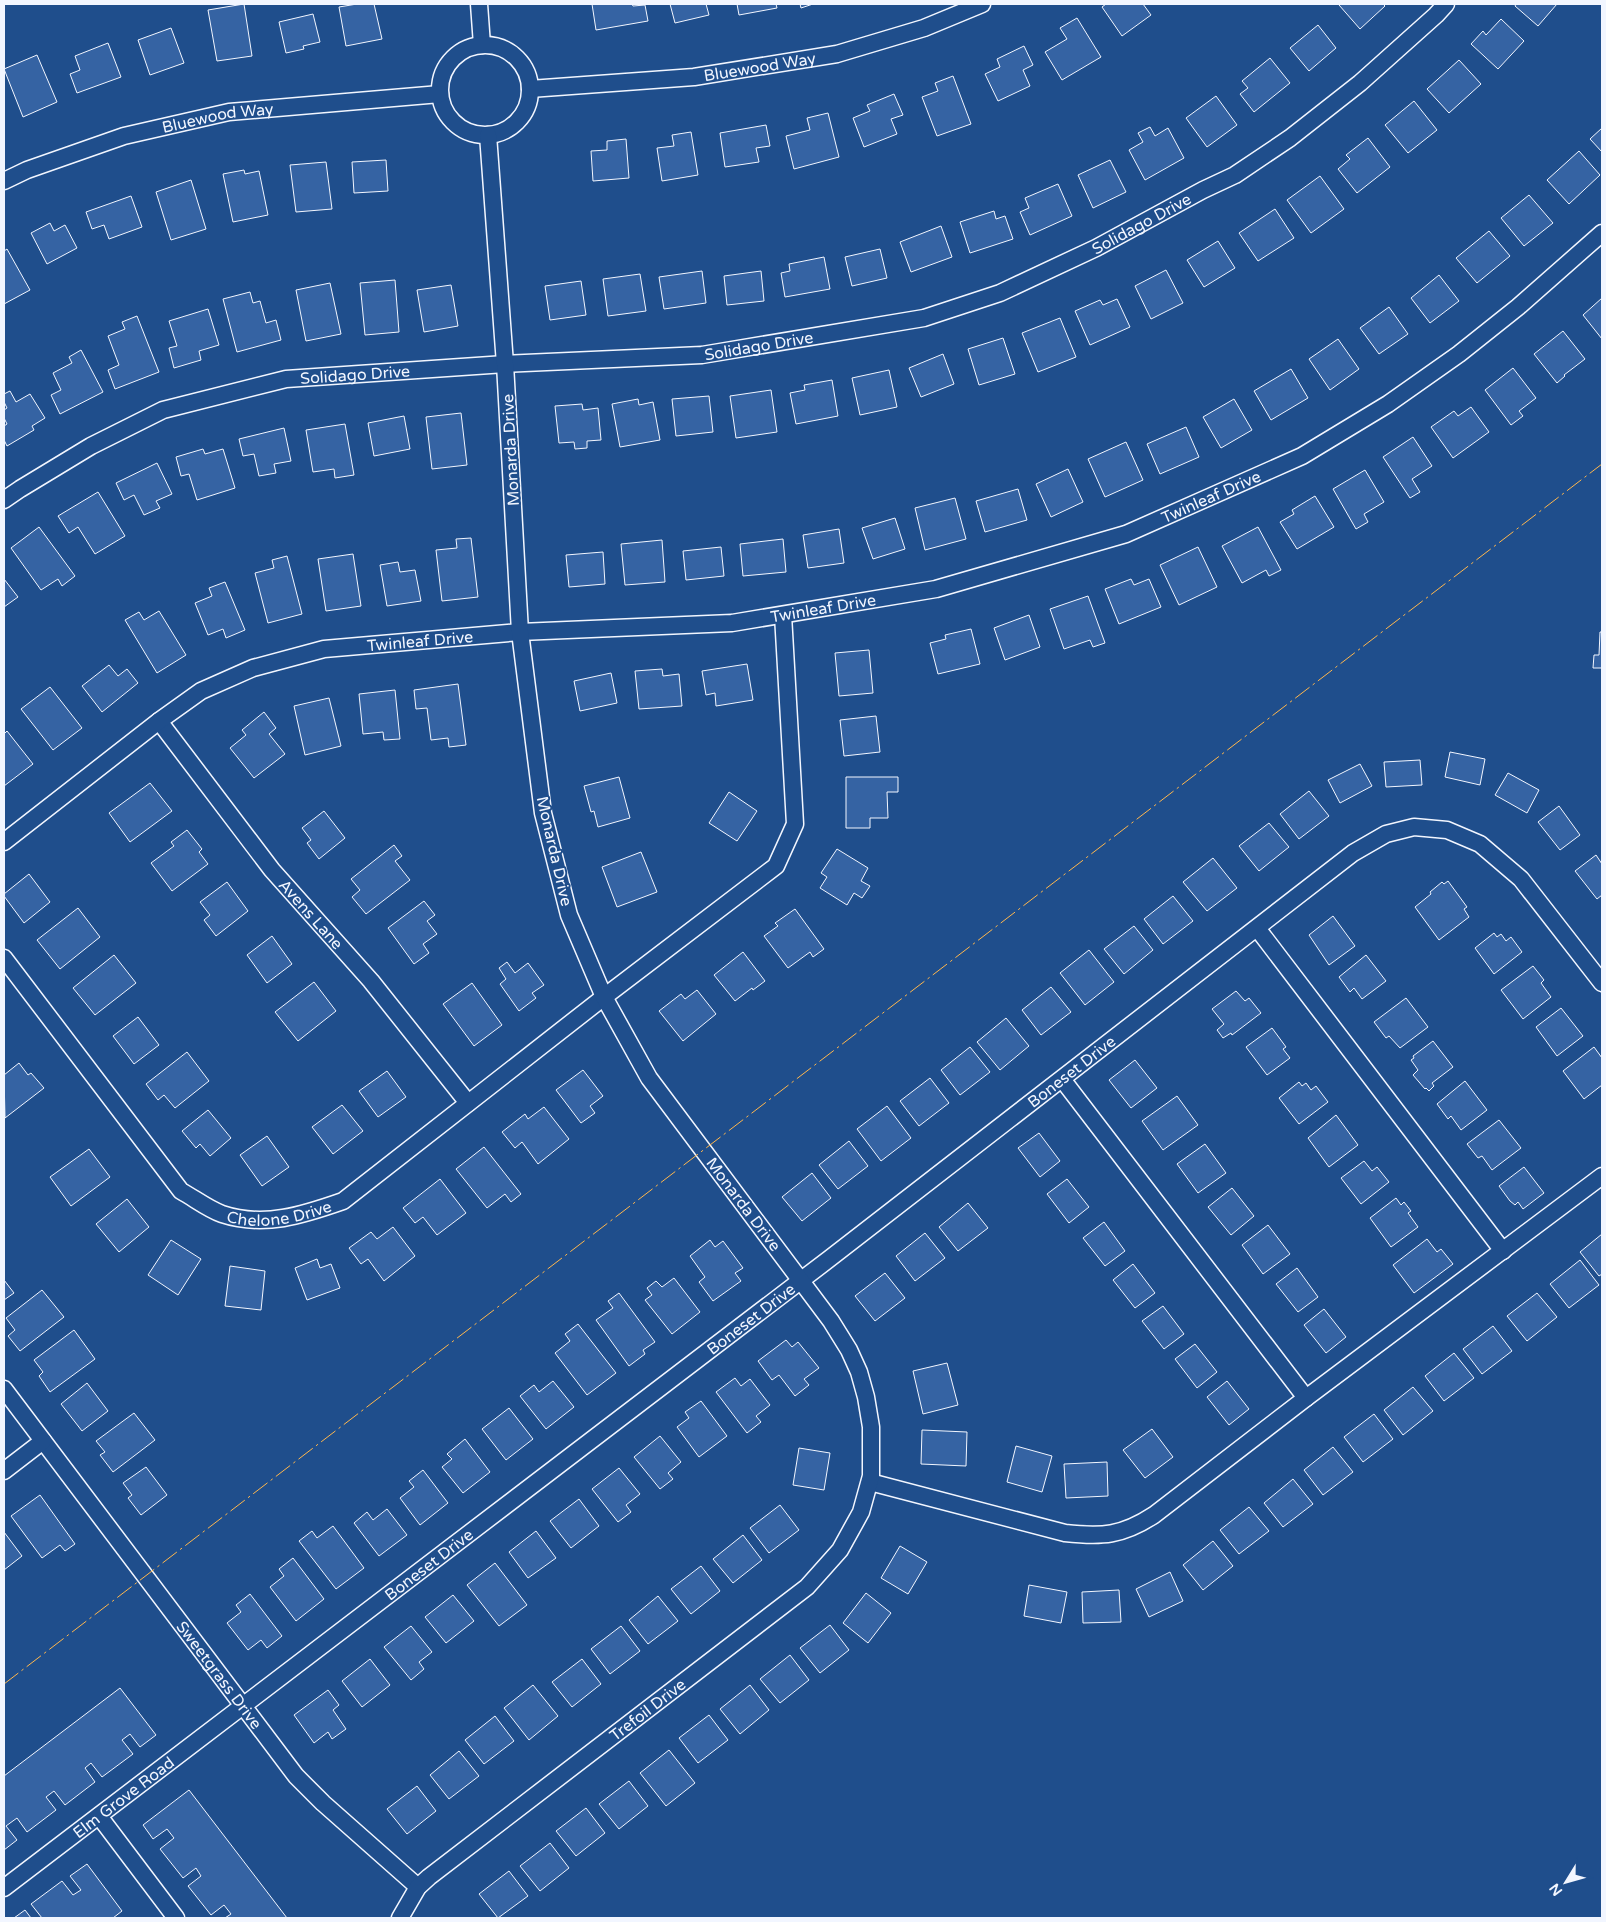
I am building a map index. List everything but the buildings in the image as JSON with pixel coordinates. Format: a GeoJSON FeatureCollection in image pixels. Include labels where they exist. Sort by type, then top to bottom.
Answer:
{"type":"FeatureCollection","features":[{"type":"Feature","properties":{"kind":"street"},"geometry":{"type":"LineString","coordinates":[[478,4],[482,45]]}},
{"type":"Feature","properties":{"kind":"street","name":"Bluewood Way"},"geometry":{"type":"LineString","coordinates":[[530,89],[694,76],[837,54],[924,28],[982,4]]}},
{"type":"Feature","properties":{"kind":"street","name":"Solidago Drive"},"geometry":{"type":"LineString","coordinates":[[4,500],[20,488],[91,446],[163,410],[286,379],[505,364],[702,355],[924,318],[1000,293],[1096,248],[1202,190],[1235,175],[1290,138],[1360,83],[1446,4]]}},
{"type":"Feature","properties":{"kind":"street"},"geometry":{"type":"LineString","coordinates":[[482,45],[496,46],[510,52],[522,64],[529,78],[530,89],[526,110],[516,123],[503,131],[488,135],[473,134],[458,127],[448,115],[441,101],[440,94],[444,70],[453,57],[466,48],[482,45]]}},
{"type":"Feature","properties":{"kind":"street","name":"Bluewood Way"},"geometry":{"type":"LineString","coordinates":[[4,182],[27,170],[124,136],[229,112],[440,94]]}},
{"type":"Feature","properties":{"kind":"street","name":"Monarda Drive"},"geometry":{"type":"LineString","coordinates":[[488,135],[505,364],[520,632],[543,812],[569,915],[604,997],[649,1078],[801,1280],[849,1350],[859,1372],[871,1427],[870,1482]]}},
{"type":"Feature","properties":{"kind":"street","name":"Twinleaf Drive"},"geometry":{"type":"LineString","coordinates":[[4,842],[202,691],[253,668],[324,649],[520,632],[732,623],[936,589],[1126,534],[1302,456],[1388,404],[1459,354],[1532,295],[1602,232]]}},
{"type":"Feature","properties":{"kind":"street","name":"Chelone Drive"},"geometry":{"type":"LineString","coordinates":[[4,958],[181,1191],[221,1214],[258,1221],[301,1216],[343,1201],[604,997],[776,866],[795,824],[783,615]]}},
{"type":"Feature","properties":{"kind":"street","name":"Avens Lane"},"geometry":{"type":"LineString","coordinates":[[159,722],[272,870],[371,981],[468,1103]]}},
{"type":"Feature","properties":{"kind":"street","name":"Boneset Drive"},"geometry":{"type":"LineString","coordinates":[[242,1706],[801,1280],[1353,853],[1386,834],[1414,827],[1447,830],[1480,844],[1521,879],[1602,982]]}},
{"type":"Feature","properties":{"kind":"street"},"geometry":{"type":"LineString","coordinates":[[1257,928],[1503,1251]]}},
{"type":"Feature","properties":{"kind":"street"},"geometry":{"type":"LineString","coordinates":[[1062,1078],[1306,1398]]}},
{"type":"Feature","properties":{"kind":"street"},"geometry":{"type":"LineString","coordinates":[[870,1482],[1065,1533],[1091,1536],[1114,1534],[1136,1526],[1154,1515],[1306,1398],[1602,1176]]}},
{"type":"Feature","properties":{"kind":"street","name":"Sweetgrass Drive"},"geometry":{"type":"LineString","coordinates":[[4,1389],[242,1706],[307,1788],[418,1887]]}},
{"type":"Feature","properties":{"kind":"street"},"geometry":{"type":"LineString","coordinates":[[4,1471],[43,1440]]}},
{"type":"Feature","properties":{"kind":"street","name":"Trefoil Drive"},"geometry":{"type":"LineString","coordinates":[[400,1918],[418,1887],[437,1870],[807,1588],[840,1550],[861,1512],[870,1482]]}},
{"type":"Feature","properties":{"kind":"street","name":"Elm Grove Road"},"geometry":{"type":"LineString","coordinates":[[4,1888],[242,1706]]}},
{"type":"Feature","properties":{"kind":"street"},"geometry":{"type":"LineString","coordinates":[[99,1816],[176,1918]]}},
{"type":"Feature","properties":{"kind":"power"},"geometry":{"type":"LineString","coordinates":[[4,1684],[1602,464]]}}]}
